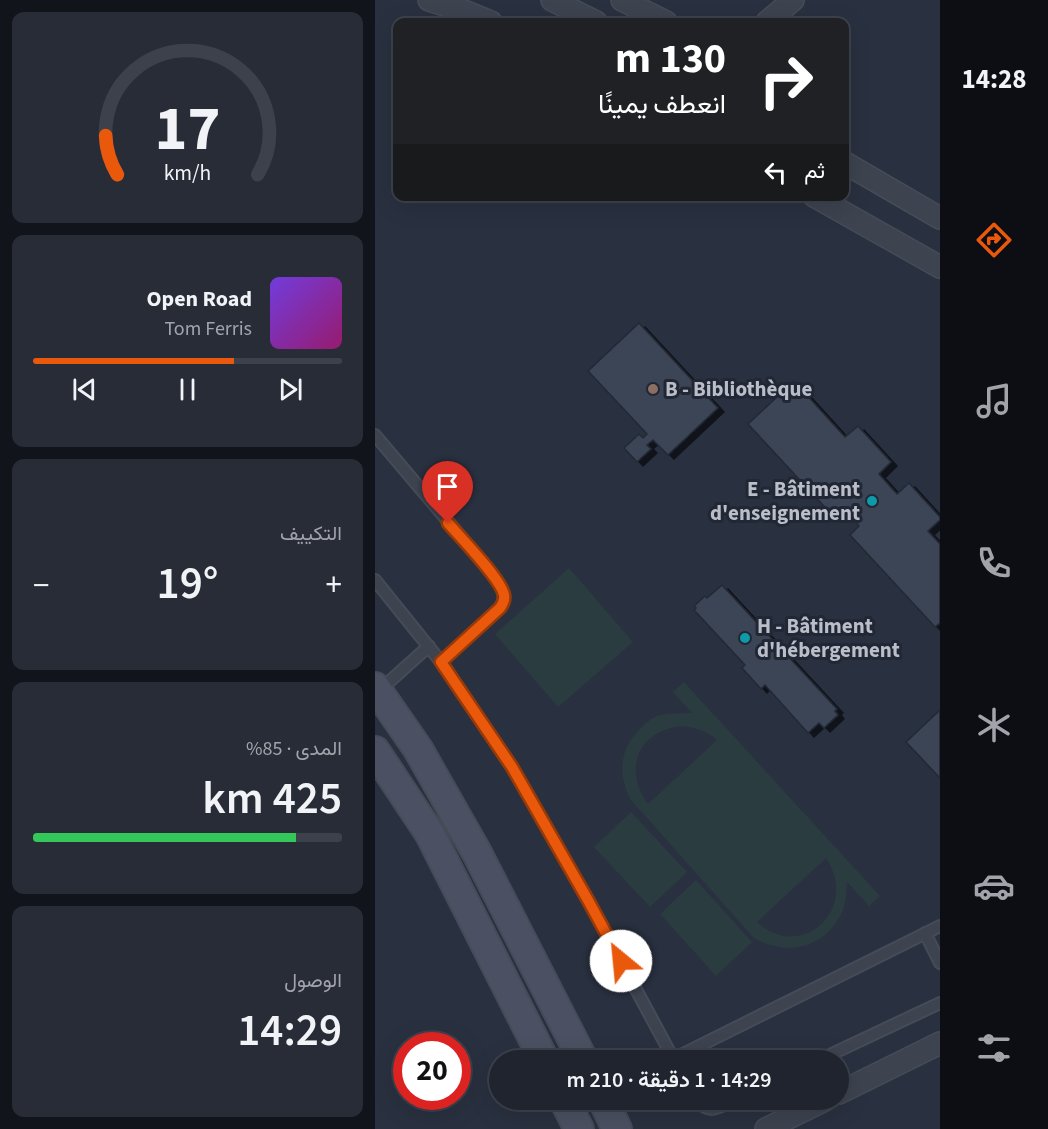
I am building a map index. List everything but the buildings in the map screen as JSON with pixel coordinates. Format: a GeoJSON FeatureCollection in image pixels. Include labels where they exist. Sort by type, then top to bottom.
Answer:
{"type":"FeatureCollection","features":[{"type":"Feature","properties":{"kind":"main road"},"geometry":{"type":"LineString","coordinates":[[377,690],[417,749],[477,853],[578,1050]]}},
{"type":"Feature","properties":{"kind":"main road"},"geometry":{"type":"LineString","coordinates":[[375,751],[430,834],[539,1050]]}},
{"type":"Feature","properties":{"kind":"main road"},"geometry":{"type":"LineString","coordinates":[[569,1110],[579,1129]]}},
{"type":"Feature","properties":{"kind":"main road"},"geometry":{"type":"LineString","coordinates":[[608,1110],[617,1129]]}},
{"type":"Feature","properties":{"kind":"street"},"geometry":{"type":"LineString","coordinates":[[429,0],[481,18]]}},
{"type":"Feature","properties":{"kind":"street"},"geometry":{"type":"LineString","coordinates":[[552,0],[588,18]]}},
{"type":"Feature","properties":{"kind":"street"},"geometry":{"type":"LineString","coordinates":[[622,0],[658,18]]}},
{"type":"Feature","properties":{"kind":"street"},"geometry":{"type":"LineString","coordinates":[[772,18],[793,0]]}},
{"type":"Feature","properties":{"kind":"street"},"geometry":{"type":"LineString","coordinates":[[849,166],[940,218]]}},
{"type":"Feature","properties":{"kind":"street"},"geometry":{"type":"LineString","coordinates":[[823,201],[940,267]]}},
{"type":"Feature","properties":{"kind":"street"},"geometry":{"type":"LineString","coordinates":[[849,1088],[940,1043]]}},
{"type":"Feature","properties":{"kind":"street"},"geometry":{"type":"LineString","coordinates":[[766,1129],[805,1110]]}},
{"type":"Feature","properties":{"kind":"lane"},"geometry":{"type":"LineString","coordinates":[[375,435],[490,571],[504,592],[500,608],[441,662]]}},
{"type":"Feature","properties":{"kind":"lane"},"geometry":{"type":"LineString","coordinates":[[375,580],[441,662],[512,767],[589,902],[668,1050]]}},
{"type":"Feature","properties":{"kind":"lane"},"geometry":{"type":"LineString","coordinates":[[377,690],[429,646]]}},
{"type":"Feature","properties":{"kind":"lane"},"geometry":{"type":"LineString","coordinates":[[693,1050],[940,926]]}},
{"type":"Feature","properties":{"kind":"lane"},"geometry":{"type":"LineString","coordinates":[[925,933],[940,963]]}},
{"type":"Feature","properties":{"kind":"lane"},"geometry":{"type":"LineString","coordinates":[[840,1050],[940,1003]]}},
{"type":"Feature","properties":{"kind":"shaded area"},"geometry":{"type":"Polygon","coordinates":[[[569,568],[633,642],[558,707],[495,634],[569,568]]]}},
{"type":"Feature","properties":{"kind":"shaded area"},"geometry":{"type":"Polygon","coordinates":[[[684,682],[880,896],[869,906],[847,882],[844,905],[839,918],[822,937],[800,947],[776,947],[753,937],[630,799],[626,789],[622,771],[624,754],[633,737],[645,724],[659,715],[692,713],[673,692],[684,682]],[[683,726],[655,735],[639,753],[636,777],[640,791],[648,804],[717,740],[701,730],[683,726]],[[826,858],[757,922],[774,933],[792,936],[808,933],[821,924],[831,911],[836,895],[835,877],[826,858]]]}},
{"type":"Feature","properties":{"kind":"shaded area"},"geometry":{"type":"Polygon","coordinates":[[[631,812],[687,872],[650,907],[594,847],[631,812]]]}},
{"type":"Feature","properties":{"kind":"shaded area"},"geometry":{"type":"Polygon","coordinates":[[[696,880],[752,942],[716,976],[660,914],[696,880]]]}},
{"type":"Feature","properties":{"kind":"place","name":"B - Bibliothèque"},"geometry":{"type":"Point","coordinates":[653,389]}},
{"type":"Feature","properties":{"kind":"place","name":"E - Bâtiment d'enseignement"},"geometry":{"type":"Point","coordinates":[872,501]}},
{"type":"Feature","properties":{"kind":"place","name":"H - Bâtiment d'hébergement"},"geometry":{"type":"Point","coordinates":[745,638]}},
{"type":"Feature","properties":{"kind":"route"},"geometry":{"type":"LineString","coordinates":[[448,523],[497,580],[504,592],[504,602],[441,662],[512,767],[621,961]]}}]}
